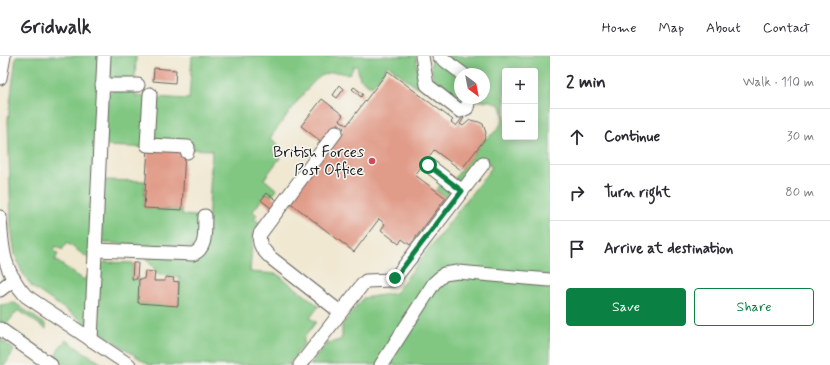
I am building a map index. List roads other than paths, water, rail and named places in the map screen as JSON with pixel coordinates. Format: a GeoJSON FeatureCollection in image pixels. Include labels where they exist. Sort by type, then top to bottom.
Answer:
{"type":"FeatureCollection","features":[{"type":"Feature","properties":{"kind":"street"},"geometry":{"type":"LineString","coordinates":[[0,78],[4,56]]}},
{"type":"Feature","properties":{"kind":"street"},"geometry":{"type":"LineString","coordinates":[[91,340],[91,274],[96,250],[104,56]]}},
{"type":"Feature","properties":{"kind":"street"},"geometry":{"type":"LineString","coordinates":[[422,56],[426,82],[429,89],[460,111],[467,108],[468,104]]}},
{"type":"Feature","properties":{"kind":"street"},"geometry":{"type":"LineString","coordinates":[[439,56],[455,68]]}},
{"type":"Feature","properties":{"kind":"street"},"geometry":{"type":"LineString","coordinates":[[102,85],[138,85]]}},
{"type":"Feature","properties":{"kind":"street"},"geometry":{"type":"LineString","coordinates":[[150,94],[147,145],[188,147],[187,152]]}},
{"type":"Feature","properties":{"kind":"street"},"geometry":{"type":"LineString","coordinates":[[336,132],[260,234],[259,241],[271,258],[340,312]]}},
{"type":"Feature","properties":{"kind":"street"},"geometry":{"type":"LineString","coordinates":[[300,365],[340,312],[366,281],[392,280],[395,278],[484,164]]}},
{"type":"Feature","properties":{"kind":"street"},"geometry":{"type":"LineString","coordinates":[[428,165],[462,191]]}},
{"type":"Feature","properties":{"kind":"street"},"geometry":{"type":"LineString","coordinates":[[96,250],[193,254],[200,251],[203,246],[205,216]]}},
{"type":"Feature","properties":{"kind":"street"},"geometry":{"type":"LineString","coordinates":[[0,217],[2,251],[5,261],[14,279],[26,296],[129,365]]}},
{"type":"Feature","properties":{"kind":"street"},"geometry":{"type":"LineString","coordinates":[[381,365],[434,283],[444,274],[458,272],[550,280]]}},
{"type":"Feature","properties":{"kind":"street"},"geometry":{"type":"LineString","coordinates":[[0,290],[14,279]]}},
{"type":"Feature","properties":{"kind":"street"},"geometry":{"type":"LineString","coordinates":[[0,329],[51,365]]}},
{"type":"Feature","properties":{"kind":"place","name":"British Forces Post Office"},"geometry":{"type":"Point","coordinates":[372,161]}}]}
